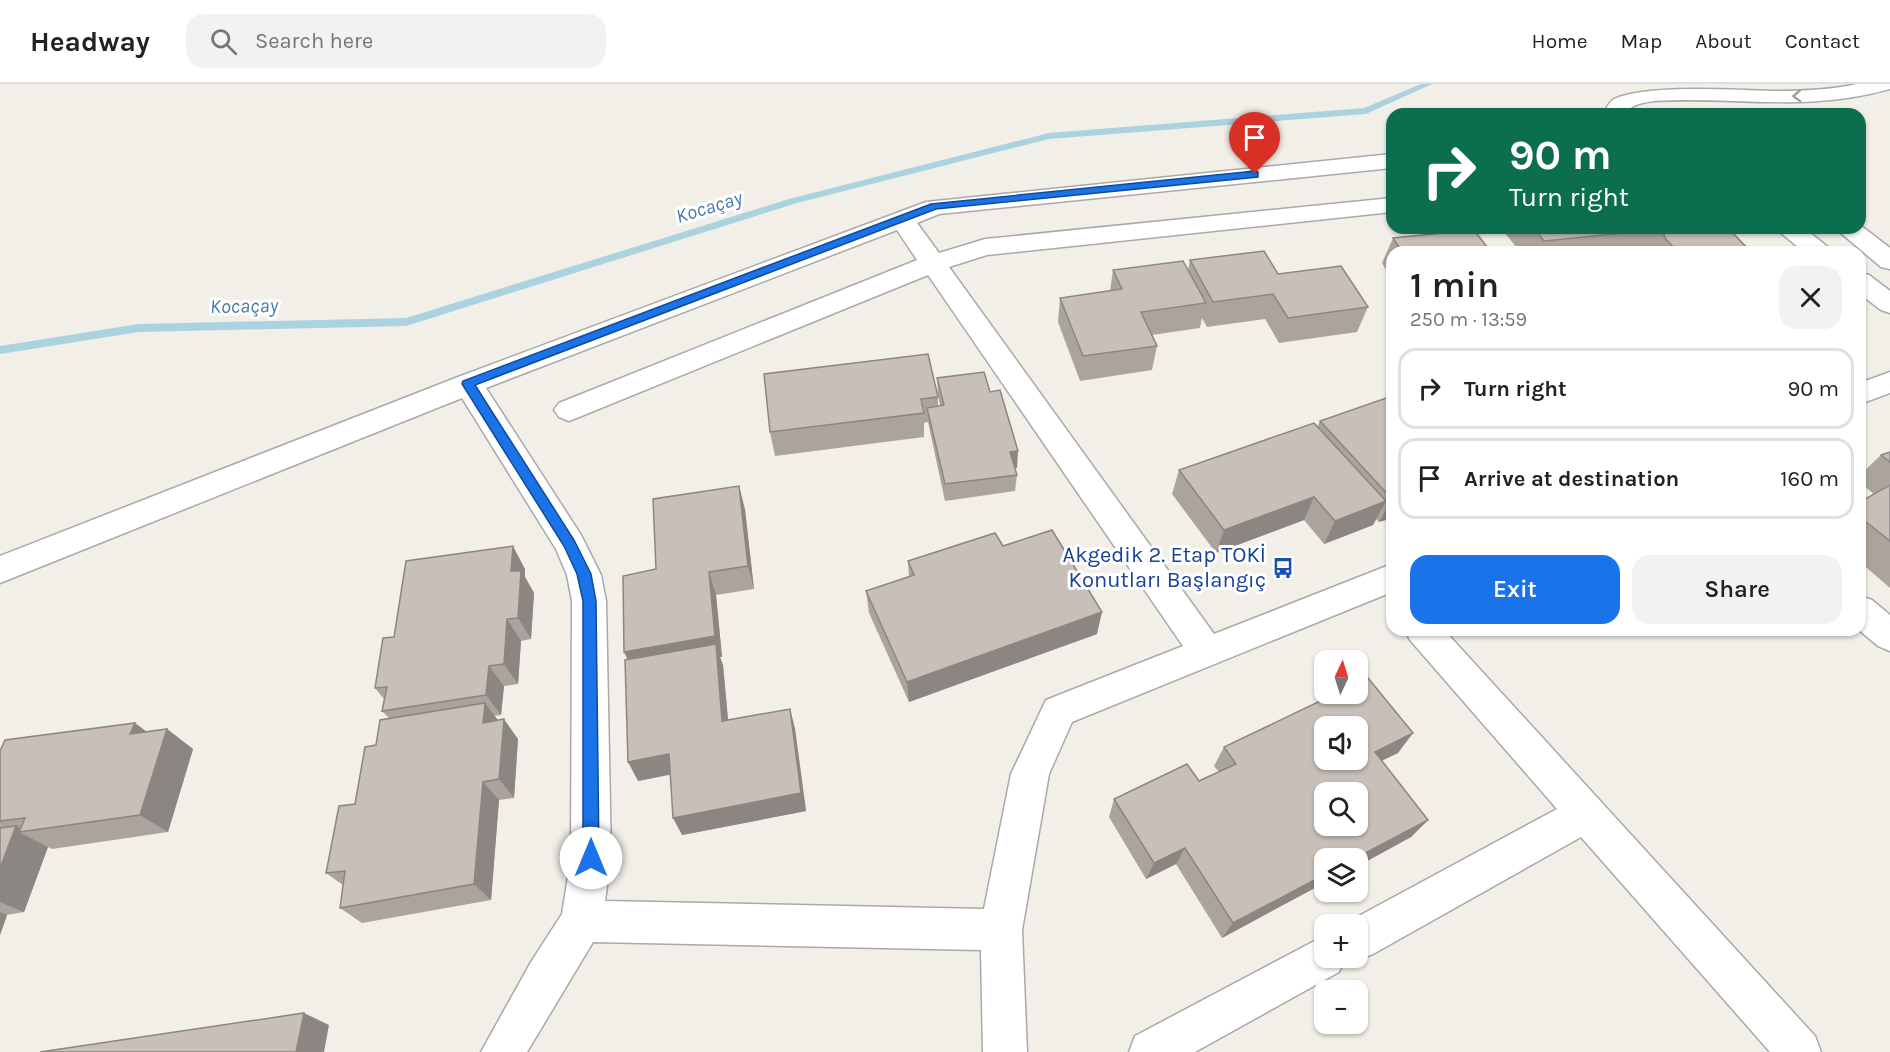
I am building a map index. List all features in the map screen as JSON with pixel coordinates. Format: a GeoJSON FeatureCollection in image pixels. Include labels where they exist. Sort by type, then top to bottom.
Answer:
{"type":"FeatureCollection","features":[{"type":"Feature","properties":{"kind":"street"},"geometry":{"type":"LineString","coordinates":[[1615,108],[1620,99],[1635,90],[1657,86],[1684,86],[1760,97],[1825,95],[1879,85]]}},
{"type":"Feature","properties":{"kind":"street"},"geometry":{"type":"LineString","coordinates":[[1839,108],[1879,85]]}},
{"type":"Feature","properties":{"kind":"street"},"geometry":{"type":"LineString","coordinates":[[1713,91],[1755,108]]}},
{"type":"Feature","properties":{"kind":"street"},"geometry":{"type":"LineString","coordinates":[[0,570],[468,384],[935,207],[1386,162]]}},
{"type":"Feature","properties":{"kind":"street"},"geometry":{"type":"LineString","coordinates":[[569,410],[933,263],[985,247],[1386,206]]}},
{"type":"Feature","properties":{"kind":"street"},"geometry":{"type":"LineString","coordinates":[[901,218],[1206,650]]}},
{"type":"Feature","properties":{"kind":"street"},"geometry":{"type":"LineString","coordinates":[[1796,234],[1813,246]]}},
{"type":"Feature","properties":{"kind":"street"},"geometry":{"type":"LineString","coordinates":[[1856,234],[1890,261]]}},
{"type":"Feature","properties":{"kind":"street"},"geometry":{"type":"LineString","coordinates":[[1866,286],[1890,304]]}},
{"type":"Feature","properties":{"kind":"street"},"geometry":{"type":"LineString","coordinates":[[1866,392],[1890,382]]}},
{"type":"Feature","properties":{"kind":"street"},"geometry":{"type":"LineString","coordinates":[[468,384],[570,544],[584,574],[590,601],[591,858],[582,921],[546,977],[503,1052]]}},
{"type":"Feature","properties":{"kind":"street"},"geometry":{"type":"LineString","coordinates":[[1005,1052],[1001,930],[1030,774],[1059,711],[1206,650],[1386,587]]}},
{"type":"Feature","properties":{"kind":"street"},"geometry":{"type":"LineString","coordinates":[[1866,615],[1890,636]]}},
{"type":"Feature","properties":{"kind":"street"},"geometry":{"type":"LineString","coordinates":[[1427,636],[1799,1052]]}},
{"type":"Feature","properties":{"kind":"street"},"geometry":{"type":"LineString","coordinates":[[1368,933],[1585,814]]}},
{"type":"Feature","properties":{"kind":"street"},"geometry":{"type":"LineString","coordinates":[[582,921],[1001,930]]}},
{"type":"Feature","properties":{"kind":"street"},"geometry":{"type":"LineString","coordinates":[[1151,1052],[1314,962]]}},
{"type":"Feature","properties":{"kind":"building"},"geometry":{"type":"Polygon","coordinates":[[[1434,234],[1477,234],[1486,246],[1398,246],[1393,238],[1434,234]]]}},
{"type":"Feature","properties":{"kind":"building"},"geometry":{"type":"Polygon","coordinates":[[[1539,234],[1614,234],[1544,241],[1539,234]]]}},
{"type":"Feature","properties":{"kind":"building"},"geometry":{"type":"Polygon","coordinates":[[[1664,234],[1734,234],[1745,246],[1672,246],[1664,234]]]}},
{"type":"Feature","properties":{"kind":"building"},"geometry":{"type":"Polygon","coordinates":[[[1264,251],[1278,274],[1341,266],[1368,307],[1288,318],[1273,294],[1213,302],[1190,260],[1264,251]]]}},
{"type":"Feature","properties":{"kind":"building"},"geometry":{"type":"Polygon","coordinates":[[[1183,261],[1206,303],[1141,312],[1157,346],[1083,356],[1060,298],[1122,289],[1113,270],[1183,261]]]}},
{"type":"Feature","properties":{"kind":"building"},"geometry":{"type":"Polygon","coordinates":[[[928,354],[938,397],[921,399],[924,413],[770,432],[764,374],[928,354]]]}},
{"type":"Feature","properties":{"kind":"building"},"geometry":{"type":"Polygon","coordinates":[[[984,372],[990,392],[1000,390],[1018,451],[1010,452],[1017,475],[945,484],[927,408],[944,405],[937,378],[984,372]]]}},
{"type":"Feature","properties":{"kind":"building"},"geometry":{"type":"Polygon","coordinates":[[[1386,398],[1386,492],[1320,421],[1386,398]]]}},
{"type":"Feature","properties":{"kind":"building"},"geometry":{"type":"Polygon","coordinates":[[[1314,423],[1386,501],[1335,521],[1314,497],[1224,530],[1179,470],[1314,423]]]}},
{"type":"Feature","properties":{"kind":"building"},"geometry":{"type":"Polygon","coordinates":[[[1890,452],[1890,462],[1881,455],[1890,452]]]}},
{"type":"Feature","properties":{"kind":"building"},"geometry":{"type":"Polygon","coordinates":[[[1890,485],[1890,541],[1866,522],[1866,499],[1890,485]]]}},
{"type":"Feature","properties":{"kind":"building"},"geometry":{"type":"Polygon","coordinates":[[[739,486],[748,566],[709,572],[715,636],[624,652],[623,576],[656,569],[653,499],[739,486]]]}},
{"type":"Feature","properties":{"kind":"building"},"geometry":{"type":"Polygon","coordinates":[[[1052,530],[1102,612],[907,682],[866,591],[914,575],[908,561],[995,533],[1003,546],[1052,530]]]}},
{"type":"Feature","properties":{"kind":"building"},"geometry":{"type":"Polygon","coordinates":[[[513,546],[511,571],[521,571],[518,618],[507,619],[504,664],[489,666],[486,695],[382,711],[387,687],[375,688],[383,638],[394,637],[406,561],[513,546]]]}},
{"type":"Feature","properties":{"kind":"building"},"geometry":{"type":"Polygon","coordinates":[[[716,644],[722,721],[790,709],[801,793],[673,818],[669,754],[628,762],[625,660],[716,644]]]}},
{"type":"Feature","properties":{"kind":"building"},"geometry":{"type":"Polygon","coordinates":[[[1368,678],[1413,733],[1375,752],[1428,820],[1368,852],[1368,848],[1314,848],[1314,880],[1233,923],[1185,848],[1154,863],[1114,799],[1187,764],[1199,781],[1236,764],[1224,747],[1314,704],[1368,704],[1368,678]]]}},
{"type":"Feature","properties":{"kind":"building"},"geometry":{"type":"Polygon","coordinates":[[[485,703],[483,723],[504,719],[499,779],[483,782],[474,884],[340,908],[345,871],[326,873],[339,806],[355,804],[365,747],[376,745],[380,720],[485,703]]]}},
{"type":"Feature","properties":{"kind":"building"},"geometry":{"type":"Polygon","coordinates":[[[135,723],[130,734],[167,729],[140,815],[19,832],[25,818],[0,821],[0,751],[5,740],[135,723]]]}},
{"type":"Feature","properties":{"kind":"building"},"geometry":{"type":"Polygon","coordinates":[[[16,826],[0,868],[0,828],[16,826]]]}},
{"type":"Feature","properties":{"kind":"building"},"geometry":{"type":"Polygon","coordinates":[[[304,1013],[296,1052],[40,1052],[304,1013]]]}},
{"type":"Feature","properties":{"kind":"waterway","name":"Kocaçay"},"geometry":{"type":"LineString","coordinates":[[0,350],[139,328],[406,322],[793,201],[1049,136],[1366,111],[1428,84]]}},
{"type":"Feature","properties":{"kind":"place","name":"Akgedik 2. Etap TOKİ Konutları Başlangıç"},"geometry":{"type":"Point","coordinates":[1283,568]}},
{"type":"Feature","properties":{"kind":"route"},"geometry":{"type":"LineString","coordinates":[[591,858],[590,601],[584,574],[570,544],[468,384],[813,251],[935,207],[1255,174]]}}]}
